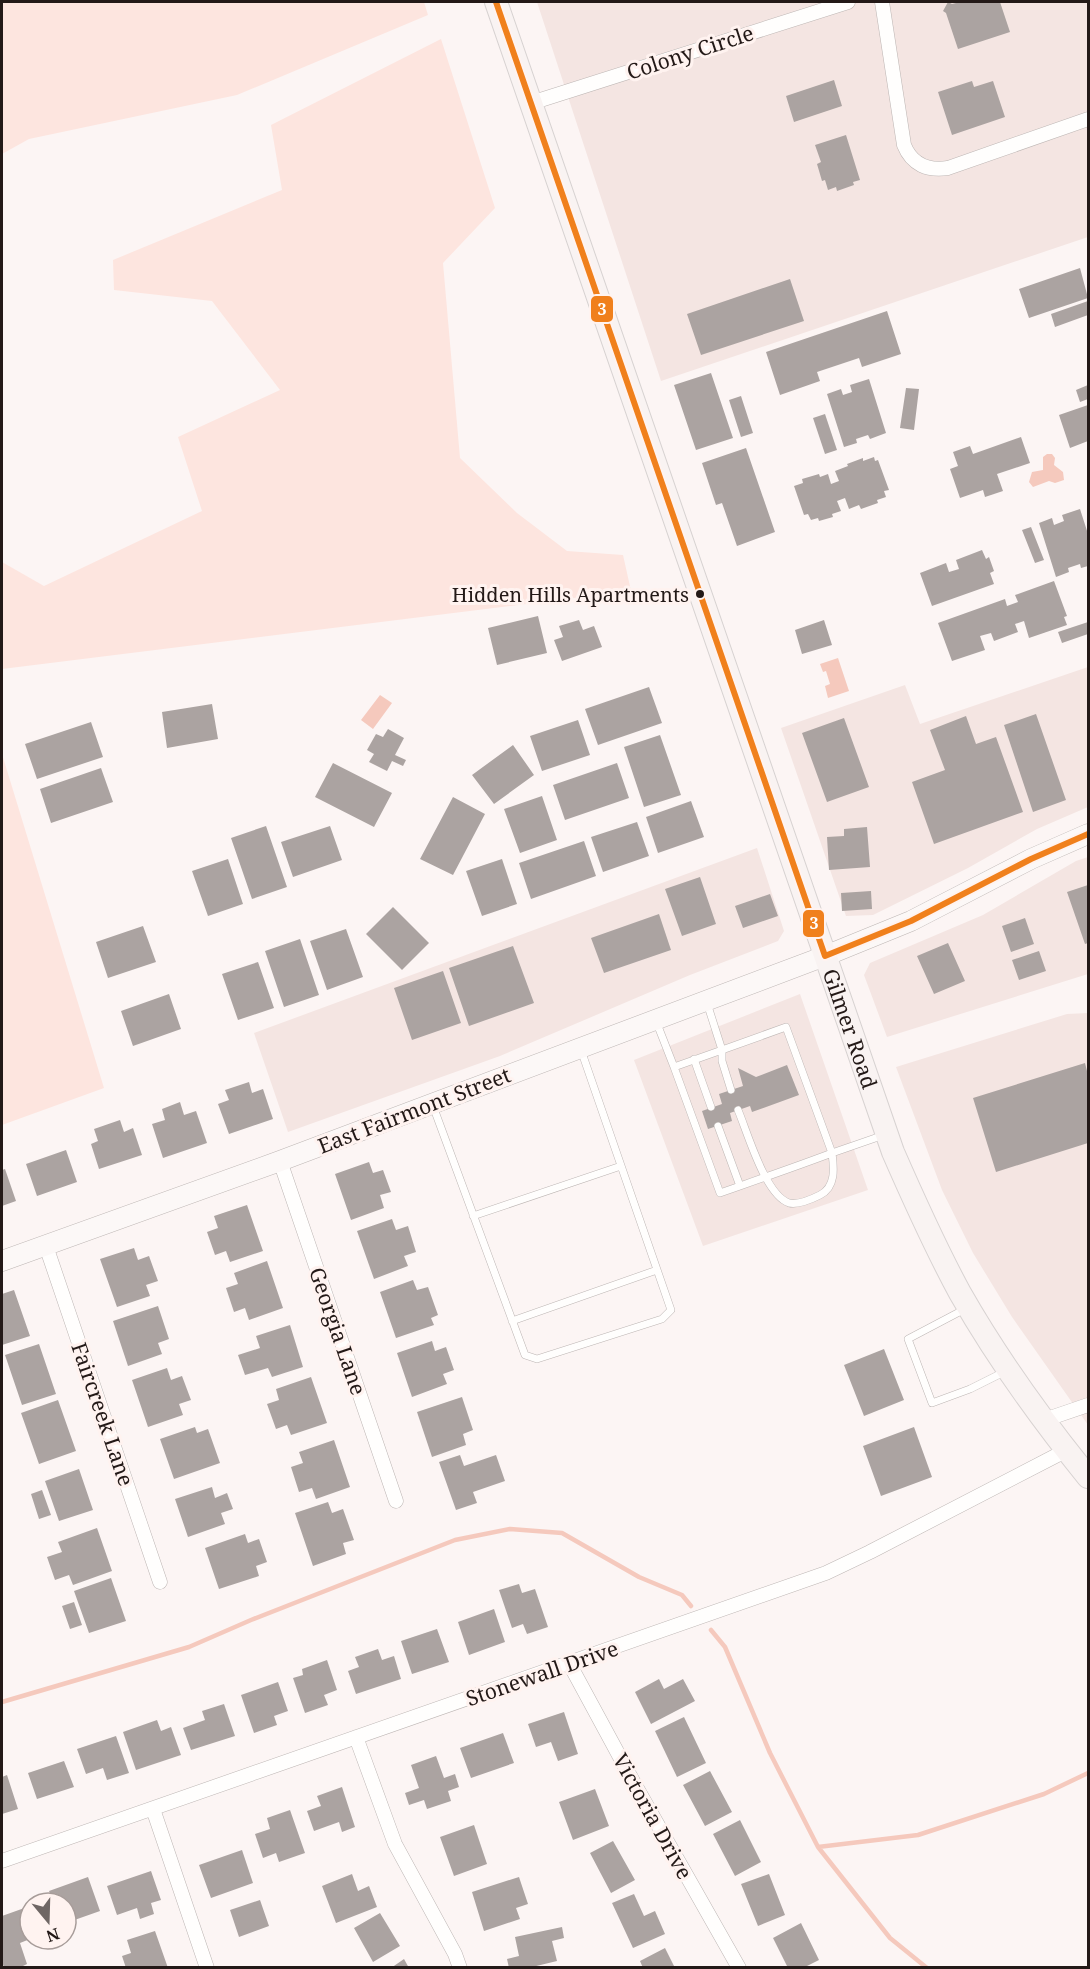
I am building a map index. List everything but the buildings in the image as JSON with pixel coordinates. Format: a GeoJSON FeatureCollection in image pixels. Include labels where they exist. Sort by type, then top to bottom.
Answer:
{"type":"FeatureCollection","features":[{"type":"Feature","properties":{"kind":"main road","name":"Gilmer Road"},"geometry":{"type":"LineString","coordinates":[[496,2],[887,1134],[917,1208],[969,1307],[1008,1370],[1089,1477]]}},
{"type":"Feature","properties":{"kind":"street","name":"Colony Circle"},"geometry":{"type":"LineString","coordinates":[[531,103],[848,2]]}},
{"type":"Feature","properties":{"kind":"street"},"geometry":{"type":"LineString","coordinates":[[882,2],[904,145],[910,156],[920,165],[934,169],[948,168],[1089,119]]}},
{"type":"Feature","properties":{"kind":"street","name":"East Fairmont Street"},"geometry":{"type":"LineString","coordinates":[[2,1262],[280,1161],[825,956],[910,921],[1031,859],[1089,834]]}},
{"type":"Feature","properties":{"kind":"street","name":"Georgia Lane"},"geometry":{"type":"LineString","coordinates":[[280,1161],[396,1501]]}},
{"type":"Feature","properties":{"kind":"street","name":"Faircreek Lane"},"geometry":{"type":"LineString","coordinates":[[46,1246],[160,1582]]}},
{"type":"Feature","properties":{"kind":"street"},"geometry":{"type":"LineString","coordinates":[[1044,1420],[1089,1405]]}},
{"type":"Feature","properties":{"kind":"street","name":"Stonewall Drive"},"geometry":{"type":"LineString","coordinates":[[2,1861],[826,1573],[1067,1450]]}},
{"type":"Feature","properties":{"kind":"street","name":"Victoria Drive"},"geometry":{"type":"LineString","coordinates":[[569,1664],[739,1968]]}},
{"type":"Feature","properties":{"kind":"street"},"geometry":{"type":"LineString","coordinates":[[356,1737],[395,1844],[455,1954],[460,1968]]}},
{"type":"Feature","properties":{"kind":"street"},"geometry":{"type":"LineString","coordinates":[[153,1809],[207,1968]]}},
{"type":"Feature","properties":{"kind":"lane"},"geometry":{"type":"LineString","coordinates":[[706,1000],[722,1050],[722,1061],[731,1090]]}},
{"type":"Feature","properties":{"kind":"lane"},"geometry":{"type":"LineString","coordinates":[[655,1019],[720,1193],[887,1134]]}},
{"type":"Feature","properties":{"kind":"lane"},"geometry":{"type":"LineString","coordinates":[[674,1067],[786,1027],[832,1153],[835,1172],[832,1182],[823,1194],[798,1203],[788,1203],[781,1197],[764,1177],[738,1110]]}},
{"type":"Feature","properties":{"kind":"lane"},"geometry":{"type":"LineString","coordinates":[[432,1103],[525,1355],[537,1359],[662,1319],[671,1310],[580,1048]]}},
{"type":"Feature","properties":{"kind":"lane"},"geometry":{"type":"LineString","coordinates":[[694,1059],[711,1107]]}},
{"type":"Feature","properties":{"kind":"lane"},"geometry":{"type":"LineString","coordinates":[[718,1126],[740,1186]]}},
{"type":"Feature","properties":{"kind":"lane"},"geometry":{"type":"LineString","coordinates":[[473,1216],[621,1166]]}},
{"type":"Feature","properties":{"kind":"lane"},"geometry":{"type":"LineString","coordinates":[[512,1321],[657,1270]]}},
{"type":"Feature","properties":{"kind":"lane"},"geometry":{"type":"LineString","coordinates":[[969,1307],[908,1340],[932,1403],[970,1389],[1008,1370]]}},
{"type":"Feature","properties":{"kind":"shaded area"},"geometry":{"type":"Polygon","coordinates":[[[2,2],[424,2],[428,15],[237,95],[29,139],[2,154],[2,2]]]}},
{"type":"Feature","properties":{"kind":"shaded area"},"geometry":{"type":"Polygon","coordinates":[[[537,2],[1088,2],[1088,237],[661,381],[537,2]]]}},
{"type":"Feature","properties":{"kind":"shaded area"},"geometry":{"type":"Polygon","coordinates":[[[441,39],[495,208],[443,263],[460,458],[517,513],[567,551],[623,555],[631,591],[2,669],[2,562],[44,586],[202,511],[178,437],[280,390],[212,301],[114,290],[113,260],[282,190],[271,125],[441,39]]]}},
{"type":"Feature","properties":{"kind":"shaded area"},"geometry":{"type":"Polygon","coordinates":[[[1052,454],[1055,458],[1054,465],[1063,472],[1064,480],[1055,483],[1049,481],[1033,487],[1029,482],[1032,472],[1043,470],[1043,457],[1052,454]]]}},
{"type":"Feature","properties":{"kind":"shaded area"},"geometry":{"type":"Polygon","coordinates":[[[838,658],[849,691],[828,698],[825,686],[830,684],[826,671],[823,672],[820,664],[838,658]]]}},
{"type":"Feature","properties":{"kind":"shaded area"},"geometry":{"type":"Polygon","coordinates":[[[1088,667],[1088,807],[1037,829],[968,868],[873,915],[846,916],[781,728],[905,685],[920,724],[1088,667]]]}},
{"type":"Feature","properties":{"kind":"shaded area"},"geometry":{"type":"Polygon","coordinates":[[[380,695],[392,703],[373,729],[361,720],[380,695]]]}},
{"type":"Feature","properties":{"kind":"shaded area"},"geometry":{"type":"Polygon","coordinates":[[[2,754],[104,1088],[2,1125],[2,754]]]}},
{"type":"Feature","properties":{"kind":"shaded area"},"geometry":{"type":"Polygon","coordinates":[[[757,848],[784,931],[778,941],[690,975],[500,1056],[288,1132],[254,1033],[757,848]]]}},
{"type":"Feature","properties":{"kind":"shaded area"},"geometry":{"type":"Polygon","coordinates":[[[1088,857],[1088,974],[887,1037],[864,975],[870,963],[983,915],[1076,861],[1088,857]]]}},
{"type":"Feature","properties":{"kind":"shaded area"},"geometry":{"type":"Polygon","coordinates":[[[800,994],[868,1190],[703,1246],[634,1060],[800,994]]]}},
{"type":"Feature","properties":{"kind":"shaded area"},"geometry":{"type":"Polygon","coordinates":[[[1088,1013],[1088,1425],[1012,1317],[973,1253],[942,1190],[896,1067],[1067,1014],[1088,1013]]]}},
{"type":"Feature","properties":{"kind":"waterway"},"geometry":{"type":"LineString","coordinates":[[2,1702],[189,1647],[251,1620],[455,1540],[510,1529],[562,1533],[639,1577],[682,1595],[691,1606]]}},
{"type":"Feature","properties":{"kind":"waterway"},"geometry":{"type":"LineString","coordinates":[[711,1630],[725,1647],[770,1753],[818,1847],[890,1938],[927,1968]]}},
{"type":"Feature","properties":{"kind":"waterway"},"geometry":{"type":"LineString","coordinates":[[818,1847],[918,1835],[1044,1794],[1088,1773]]}},
{"type":"Feature","properties":{"kind":"transit line","name":"3"},"geometry":{"type":"LineString","coordinates":[[496,2],[825,956],[911,921],[1031,859],[1088,834]]}},
{"type":"Feature","properties":{"kind":"place","name":"Hidden Hills Apartments"},"geometry":{"type":"Point","coordinates":[700,594]}}]}
